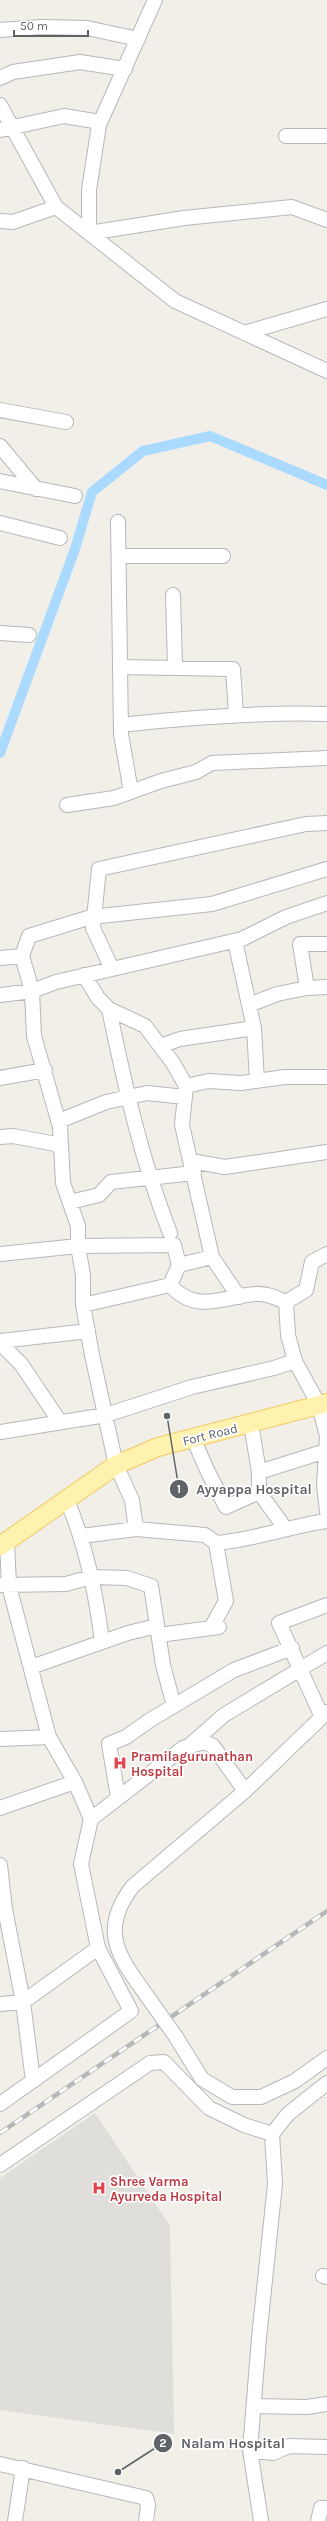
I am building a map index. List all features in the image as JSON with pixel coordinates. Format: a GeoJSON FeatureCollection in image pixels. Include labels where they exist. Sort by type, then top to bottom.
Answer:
{"type":"FeatureCollection","features":[{"type":"Feature","properties":{"kind":"main road","name":"Fort Road"},"geometry":{"type":"LineString","coordinates":[[3,1544],[116,1465],[158,1447],[323,1404]]}},
{"type":"Feature","properties":{"kind":"street"},"geometry":{"type":"LineString","coordinates":[[89,233],[89,190],[100,122],[155,0]]}},
{"type":"Feature","properties":{"kind":"street"},"geometry":{"type":"LineString","coordinates":[[0,30],[41,27],[87,28],[138,40]]}},
{"type":"Feature","properties":{"kind":"street"},"geometry":{"type":"LineString","coordinates":[[0,78],[13,72],[80,62],[125,69]]}},
{"type":"Feature","properties":{"kind":"street"},"geometry":{"type":"LineString","coordinates":[[0,105],[6,128],[56,207],[175,301],[327,371]]}},
{"type":"Feature","properties":{"kind":"street"},"geometry":{"type":"LineString","coordinates":[[6,128],[64,116],[100,122]]}},
{"type":"Feature","properties":{"kind":"street"},"geometry":{"type":"LineString","coordinates":[[286,136],[327,136]]}},
{"type":"Feature","properties":{"kind":"street"},"geometry":{"type":"LineString","coordinates":[[0,221],[13,222],[56,207]]}},
{"type":"Feature","properties":{"kind":"street"},"geometry":{"type":"LineString","coordinates":[[89,233],[184,218],[292,207],[327,220]]}},
{"type":"Feature","properties":{"kind":"street"},"geometry":{"type":"LineString","coordinates":[[244,333],[327,309]]}},
{"type":"Feature","properties":{"kind":"street"},"geometry":{"type":"LineString","coordinates":[[0,410],[66,422]]}},
{"type":"Feature","properties":{"kind":"street"},"geometry":{"type":"LineString","coordinates":[[0,446],[36,489]]}},
{"type":"Feature","properties":{"kind":"street"},"geometry":{"type":"LineString","coordinates":[[0,481],[75,496]]}},
{"type":"Feature","properties":{"kind":"street"},"geometry":{"type":"LineString","coordinates":[[118,522],[120,556],[120,734],[130,792]]}},
{"type":"Feature","properties":{"kind":"street"},"geometry":{"type":"LineString","coordinates":[[0,523],[60,538]]}},
{"type":"Feature","properties":{"kind":"street"},"geometry":{"type":"LineString","coordinates":[[120,556],[223,556]]}},
{"type":"Feature","properties":{"kind":"street"},"geometry":{"type":"LineString","coordinates":[[173,595],[175,666]]}},
{"type":"Feature","properties":{"kind":"street"},"geometry":{"type":"LineString","coordinates":[[0,633],[29,635]]}},
{"type":"Feature","properties":{"kind":"street"},"geometry":{"type":"LineString","coordinates":[[120,667],[175,666],[232,669],[236,714]]}},
{"type":"Feature","properties":{"kind":"street"},"geometry":{"type":"LineString","coordinates":[[130,724],[236,714],[327,714]]}},
{"type":"Feature","properties":{"kind":"street"},"geometry":{"type":"LineString","coordinates":[[67,805],[114,798],[160,781],[196,772],[212,763],[327,758]]}},
{"type":"Feature","properties":{"kind":"street"},"geometry":{"type":"LineString","coordinates":[[112,969],[93,928],[99,869],[306,824],[327,823]]}},
{"type":"Feature","properties":{"kind":"street"},"geometry":{"type":"LineString","coordinates":[[136,1529],[132,1500],[116,1465],[83,1306],[83,1274],[78,1246],[78,1226],[63,1183],[59,1121],[34,1036],[32,991],[22,956],[29,936],[41,930],[94,917],[212,904],[327,869]]}},
{"type":"Feature","properties":{"kind":"street"},"geometry":{"type":"LineString","coordinates":[[0,996],[32,991],[56,982],[235,940],[286,917],[327,903]]}},
{"type":"Feature","properties":{"kind":"street"},"geometry":{"type":"LineString","coordinates":[[235,940],[254,1028],[257,1081]]}},
{"type":"Feature","properties":{"kind":"street"},"geometry":{"type":"LineString","coordinates":[[307,988],[300,944],[327,944]]}},
{"type":"Feature","properties":{"kind":"street"},"geometry":{"type":"LineString","coordinates":[[0,958],[22,956]]}},
{"type":"Feature","properties":{"kind":"street"},"geometry":{"type":"LineString","coordinates":[[84,975],[98,998],[109,1009],[145,1026],[160,1046],[186,1092],[182,1125],[212,1257],[239,1298]]}},
{"type":"Feature","properties":{"kind":"street"},"geometry":{"type":"LineString","coordinates":[[249,1005],[277,994],[307,988],[327,987]]}},
{"type":"Feature","properties":{"kind":"street"},"geometry":{"type":"LineString","coordinates":[[109,1009],[127,1097],[149,1180],[170,1233]]}},
{"type":"Feature","properties":{"kind":"street"},"geometry":{"type":"LineString","coordinates":[[160,1046],[180,1039],[254,1028]]}},
{"type":"Feature","properties":{"kind":"street"},"geometry":{"type":"LineString","coordinates":[[0,1078],[45,1070]]}},
{"type":"Feature","properties":{"kind":"street"},"geometry":{"type":"LineString","coordinates":[[59,1121],[106,1102],[147,1093],[186,1092],[208,1081],[241,1083],[285,1077],[327,1078]]}},
{"type":"Feature","properties":{"kind":"street"},"geometry":{"type":"LineString","coordinates":[[0,1137],[13,1136],[61,1145]]}},
{"type":"Feature","properties":{"kind":"street"},"geometry":{"type":"LineString","coordinates":[[70,1202],[99,1195],[111,1182],[149,1180],[192,1168],[225,1167],[327,1152]]}},
{"type":"Feature","properties":{"kind":"street"},"geometry":{"type":"LineString","coordinates":[[0,1254],[78,1246],[174,1245],[179,1265],[170,1285]]}},
{"type":"Feature","properties":{"kind":"street"},"geometry":{"type":"LineString","coordinates":[[286,1302],[306,1290],[312,1262],[327,1254]]}},
{"type":"Feature","properties":{"kind":"street"},"geometry":{"type":"LineString","coordinates":[[179,1265],[212,1257]]}},
{"type":"Feature","properties":{"kind":"street"},"geometry":{"type":"LineString","coordinates":[[83,1306],[170,1285]]}},
{"type":"Feature","properties":{"kind":"street"},"geometry":{"type":"LineString","coordinates":[[170,1285],[180,1296],[210,1304],[256,1294],[268,1294],[286,1302]]}},
{"type":"Feature","properties":{"kind":"street"},"geometry":{"type":"LineString","coordinates":[[286,1302],[288,1336],[295,1360],[323,1404],[327,1436],[324,1485],[327,1512]]}},
{"type":"Feature","properties":{"kind":"street"},"geometry":{"type":"LineString","coordinates":[[0,1342],[88,1331]]}},
{"type":"Feature","properties":{"kind":"street"},"geometry":{"type":"LineString","coordinates":[[0,1342],[21,1364],[60,1422]]}},
{"type":"Feature","properties":{"kind":"street"},"geometry":{"type":"LineString","coordinates":[[0,1432],[106,1415],[192,1387],[274,1368],[295,1360]]}},
{"type":"Feature","properties":{"kind":"street"},"geometry":{"type":"LineString","coordinates":[[251,1424],[259,1472],[259,1492],[285,1528]]}},
{"type":"Feature","properties":{"kind":"street"},"geometry":{"type":"LineString","coordinates":[[193,1438],[226,1507],[259,1492]]}},
{"type":"Feature","properties":{"kind":"street"},"geometry":{"type":"LineString","coordinates":[[259,1472],[326,1450]]}},
{"type":"Feature","properties":{"kind":"street"},"geometry":{"type":"LineString","coordinates":[[67,1500],[81,1536],[91,1577],[102,1642]]}},
{"type":"Feature","properties":{"kind":"street"},"geometry":{"type":"LineString","coordinates":[[81,1536],[136,1529],[205,1535],[216,1543],[236,1542],[285,1528],[327,1521]]}},
{"type":"Feature","properties":{"kind":"street"},"geometry":{"type":"LineString","coordinates":[[31,1667],[102,1642],[158,1630],[216,1627],[226,1601],[216,1543]]}},
{"type":"Feature","properties":{"kind":"street"},"geometry":{"type":"LineString","coordinates":[[0,2104],[131,2011],[98,1948],[81,1864],[91,1819],[75,1782],[49,1737],[31,1667],[4,1586],[3,1544]]}},
{"type":"Feature","properties":{"kind":"street"},"geometry":{"type":"LineString","coordinates":[[4,1586],[66,1584],[91,1577],[127,1578],[152,1586],[163,1665],[174,1706]]}},
{"type":"Feature","properties":{"kind":"street"},"geometry":{"type":"LineString","coordinates":[[327,1605],[279,1624],[325,1715],[245,1791],[133,1886],[122,1900],[114,1928],[116,1946],[121,1960],[202,2079],[232,2097],[261,2097],[295,2080],[327,2058]]}},
{"type":"Feature","properties":{"kind":"street"},"geometry":{"type":"LineString","coordinates":[[118,1797],[109,1744],[126,1737],[234,1670],[292,1648]]}},
{"type":"Feature","properties":{"kind":"street"},"geometry":{"type":"LineString","coordinates":[[190,1745],[224,1715],[327,1654]]}},
{"type":"Feature","properties":{"kind":"street"},"geometry":{"type":"LineString","coordinates":[[0,1739],[49,1737]]}},
{"type":"Feature","properties":{"kind":"street"},"geometry":{"type":"LineString","coordinates":[[91,1819],[183,1748],[204,1742],[214,1746],[245,1791]]}},
{"type":"Feature","properties":{"kind":"street"},"geometry":{"type":"LineString","coordinates":[[0,1808],[75,1782]]}},
{"type":"Feature","properties":{"kind":"street"},"geometry":{"type":"LineString","coordinates":[[0,1865],[5,1909],[23,2002],[33,2081]]}},
{"type":"Feature","properties":{"kind":"street"},"geometry":{"type":"LineString","coordinates":[[0,2004],[23,2002],[98,1948]]}},
{"type":"Feature","properties":{"kind":"street"},"geometry":{"type":"LineString","coordinates":[[0,2164],[150,2063],[164,2062],[209,2108],[244,2124],[272,2134]]}},
{"type":"Feature","properties":{"kind":"street"},"geometry":{"type":"LineString","coordinates":[[261,2521],[250,2450],[275,2184],[272,2134],[288,2114],[327,2083]]}},
{"type":"Feature","properties":{"kind":"street"},"geometry":{"type":"LineString","coordinates":[[254,2406],[307,2406],[327,2404]]}},
{"type":"Feature","properties":{"kind":"street"},"geometry":{"type":"LineString","coordinates":[[250,2450],[273,2453],[290,2446],[327,2447]]}},
{"type":"Feature","properties":{"kind":"street"},"geometry":{"type":"LineString","coordinates":[[0,2464],[23,2468],[146,2498],[148,2505],[146,2521]]}},
{"type":"Feature","properties":{"kind":"street"},"geometry":{"type":"LineString","coordinates":[[15,2521],[23,2468]]}},
{"type":"Feature","properties":{"kind":"street"},"geometry":{"type":"LineString","coordinates":[[318,2521],[321,2508],[327,2508]]}},
{"type":"Feature","properties":{"kind":"shaded area"},"geometry":{"type":"Polygon","coordinates":[[[95,2113],[170,2226],[174,2434],[0,2410],[0,2178],[95,2113]]]}},
{"type":"Feature","properties":{"kind":"waterway"},"geometry":{"type":"LineString","coordinates":[[0,753],[75,549],[92,492],[143,451],[210,436],[327,485]]}},
{"type":"Feature","properties":{"kind":"railway"},"geometry":{"type":"LineString","coordinates":[[0,2133],[327,1911]]}},
{"type":"Feature","properties":{"kind":"place","name":"Ayyappa Hospital"},"geometry":{"type":"Point","coordinates":[167,1416]}},
{"type":"Feature","properties":{"kind":"place","name":"Pramilagurunathan Hospital"},"geometry":{"type":"Point","coordinates":[120,1763]}},
{"type":"Feature","properties":{"kind":"place","name":"Shree Varma Ayurveda Hospital"},"geometry":{"type":"Point","coordinates":[99,2188]}},
{"type":"Feature","properties":{"kind":"place","name":"Nalam Hospital"},"geometry":{"type":"Point","coordinates":[118,2472]}}]}
